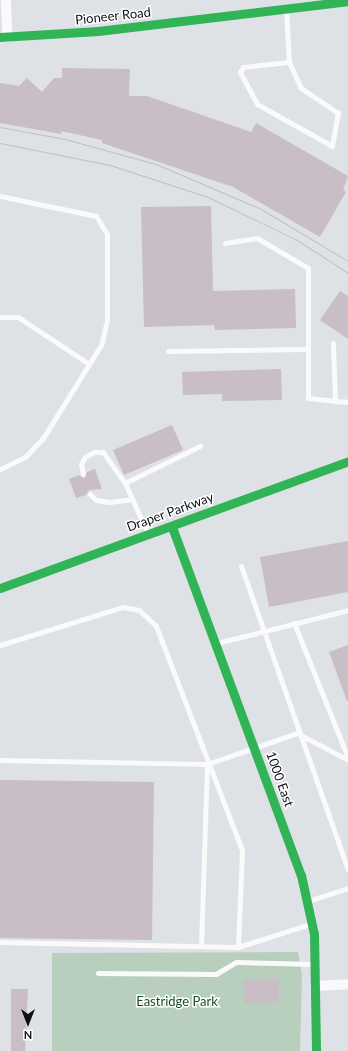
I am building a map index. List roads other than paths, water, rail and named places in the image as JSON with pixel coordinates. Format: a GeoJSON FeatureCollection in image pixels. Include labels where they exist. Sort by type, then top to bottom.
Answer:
{"type":"FeatureCollection","features":[{"type":"Feature","properties":{"kind":"street"},"geometry":{"type":"LineString","coordinates":[[3,37],[6,0]]}},
{"type":"Feature","properties":{"kind":"street","name":"Pioneer Road"},"geometry":{"type":"LineString","coordinates":[[3,37],[98,31],[348,1]]}},
{"type":"Feature","properties":{"kind":"street","name":"Draper Parkway"},"geometry":{"type":"LineString","coordinates":[[0,588],[172,527],[348,461]]}},
{"type":"Feature","properties":{"kind":"street","name":"1000 East"},"geometry":{"type":"LineString","coordinates":[[172,527],[216,643],[308,901],[313,923],[316,1051]]}},
{"type":"Feature","properties":{"kind":"street"},"geometry":{"type":"LineString","coordinates":[[315,986],[348,984]]}},
{"type":"Feature","properties":{"kind":"lane"},"geometry":{"type":"LineString","coordinates":[[286,9],[289,62],[301,88],[338,113],[332,146],[257,104],[240,72],[243,67],[289,62]]}},
{"type":"Feature","properties":{"kind":"lane"},"geometry":{"type":"LineString","coordinates":[[0,196],[96,216],[104,224],[107,234],[107,320],[105,335],[89,364],[43,438],[25,457],[0,469]]}},
{"type":"Feature","properties":{"kind":"lane"},"geometry":{"type":"LineString","coordinates":[[225,243],[257,238],[308,268],[308,398],[348,402]]}},
{"type":"Feature","properties":{"kind":"lane"},"geometry":{"type":"LineString","coordinates":[[0,317],[18,317],[89,364]]}},
{"type":"Feature","properties":{"kind":"lane"},"geometry":{"type":"LineString","coordinates":[[334,343],[335,401]]}},
{"type":"Feature","properties":{"kind":"lane"},"geometry":{"type":"LineString","coordinates":[[168,351],[307,348]]}},
{"type":"Feature","properties":{"kind":"lane"},"geometry":{"type":"LineString","coordinates":[[125,483],[200,446]]}},
{"type":"Feature","properties":{"kind":"lane"},"geometry":{"type":"LineString","coordinates":[[83,474],[81,464],[85,457],[94,452],[103,452],[125,483],[148,535]]}},
{"type":"Feature","properties":{"kind":"lane"},"geometry":{"type":"LineString","coordinates":[[90,494],[96,500],[109,502],[132,498]]}},
{"type":"Feature","properties":{"kind":"lane"},"geometry":{"type":"LineString","coordinates":[[241,566],[297,733],[348,870]]}},
{"type":"Feature","properties":{"kind":"lane"},"geometry":{"type":"LineString","coordinates":[[0,645],[123,607],[139,610],[156,626],[207,764],[242,850],[238,947]]}},
{"type":"Feature","properties":{"kind":"lane"},"geometry":{"type":"LineString","coordinates":[[216,643],[348,610]]}},
{"type":"Feature","properties":{"kind":"lane"},"geometry":{"type":"LineString","coordinates":[[294,623],[348,759]]}},
{"type":"Feature","properties":{"kind":"lane"},"geometry":{"type":"LineString","coordinates":[[0,760],[207,764],[297,733],[348,759]]}},
{"type":"Feature","properties":{"kind":"lane"},"geometry":{"type":"LineString","coordinates":[[201,946],[207,764]]}},
{"type":"Feature","properties":{"kind":"lane"},"geometry":{"type":"LineString","coordinates":[[308,901],[348,888]]}},
{"type":"Feature","properties":{"kind":"lane"},"geometry":{"type":"LineString","coordinates":[[0,942],[238,947],[313,923]]}},
{"type":"Feature","properties":{"kind":"lane"},"geometry":{"type":"LineString","coordinates":[[98,974],[216,974],[236,962],[315,964]]}},
{"type":"Feature","properties":{"kind":"tram line"},"geometry":{"type":"LineString","coordinates":[[0,127],[65,139],[156,164],[261,209],[348,261]]}},
{"type":"Feature","properties":{"kind":"tram line"},"geometry":{"type":"LineString","coordinates":[[0,143],[110,165],[208,197],[297,240],[348,273]]}},
{"type":"Feature","properties":{"kind":"park label","name":"Eastridge Park"},"geometry":{"type":"Point","coordinates":[177,1001]}}]}
